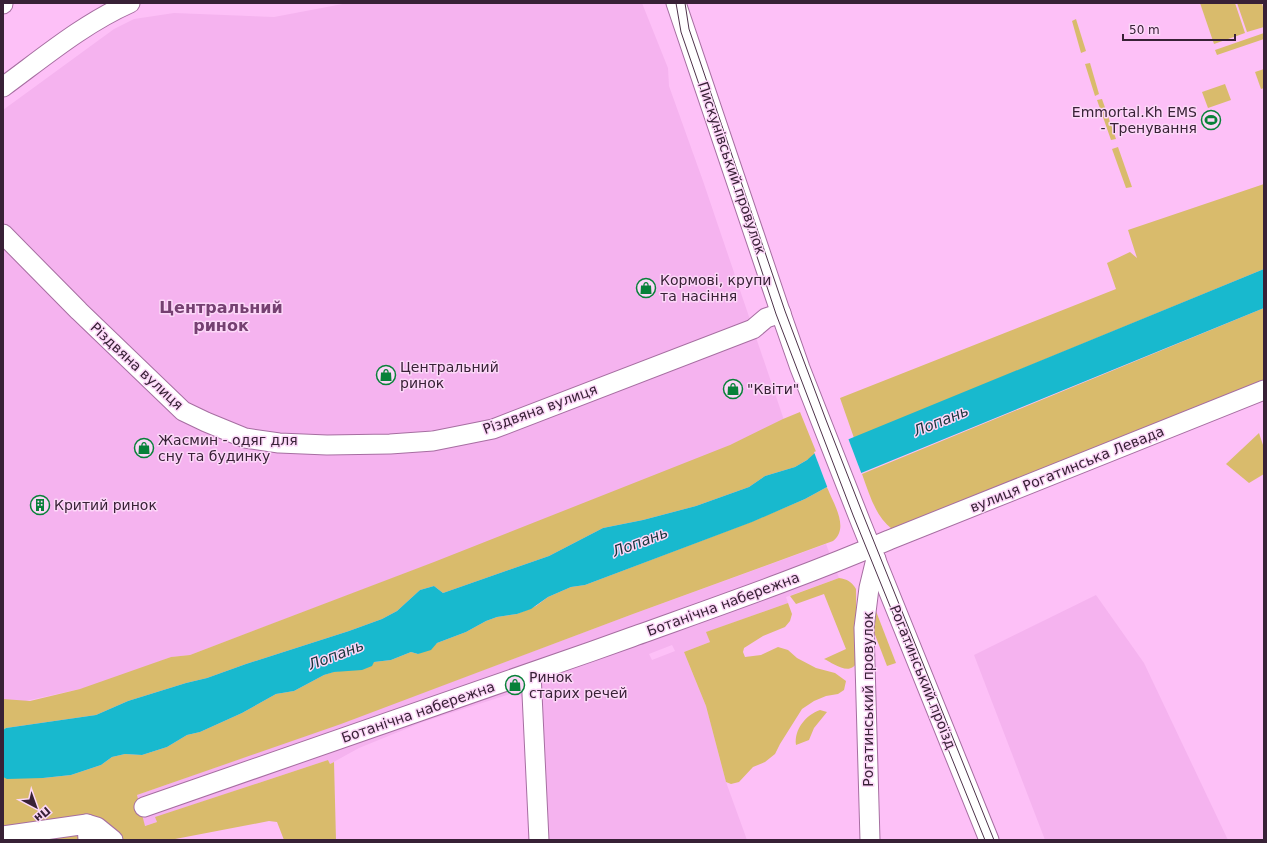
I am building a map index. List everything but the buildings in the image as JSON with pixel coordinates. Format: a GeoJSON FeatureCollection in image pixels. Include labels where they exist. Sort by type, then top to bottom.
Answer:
{"type":"FeatureCollection","features":[{"type":"Feature","properties":{"kind":"street"},"geometry":{"type":"LineString","coordinates":[[3,87],[99,18],[130,3]]}},
{"type":"Feature","properties":{"kind":"street","name":"Пискунівський провулок"},"geometry":{"type":"LineString","coordinates":[[676,3],[780,313],[857,514]]}},
{"type":"Feature","properties":{"kind":"street","name":"Різдвяна вулиця"},"geometry":{"type":"LineString","coordinates":[[3,234],[84,316],[183,411],[246,438],[279,444],[390,444],[433,441],[493,429],[753,329],[766,318],[780,313]]}},
{"type":"Feature","properties":{"kind":"street","name":"вулиця Рогатинська Левада"},"geometry":{"type":"LineString","coordinates":[[873,554],[1264,390]]}},
{"type":"Feature","properties":{"kind":"street","name":"Рогатинський проїзд"},"geometry":{"type":"LineString","coordinates":[[857,514],[989,840]]}},
{"type":"Feature","properties":{"kind":"street","name":"Ботанічна набережна"},"geometry":{"type":"LineString","coordinates":[[144,807],[531,673],[826,566],[873,554]]}},
{"type":"Feature","properties":{"kind":"street","name":"Рогатинський провулок"},"geometry":{"type":"LineString","coordinates":[[870,840],[864,628],[873,554]]}},
{"type":"Feature","properties":{"kind":"street"},"geometry":{"type":"LineString","coordinates":[[531,673],[539,840]]}},
{"type":"Feature","properties":{"kind":"street"},"geometry":{"type":"LineString","coordinates":[[3,836],[88,832],[96,827],[113,840]]}},
{"type":"Feature","properties":{"kind":"shaded area","name":"Центральний ринок"},"geometry":{"type":"Polygon","coordinates":[[[348,3],[642,3],[668,68],[669,86],[703,181],[784,420],[711,454],[462,552],[190,655],[171,657],[98,685],[3,706],[3,110],[114,29],[134,19],[174,13],[274,17],[348,3]]]}},
{"type":"Feature","properties":{"kind":"shaded area"},"geometry":{"type":"Polygon","coordinates":[[[1200,3],[1235,3],[1245,33],[1214,44],[1200,3]]]}},
{"type":"Feature","properties":{"kind":"shaded area"},"geometry":{"type":"Polygon","coordinates":[[[1237,3],[1262,3],[1264,11],[1264,27],[1247,32],[1237,3]]]}},
{"type":"Feature","properties":{"kind":"shaded area"},"geometry":{"type":"Polygon","coordinates":[[[1076,19],[1086,51],[1081,53],[1072,21],[1076,19]]]}},
{"type":"Feature","properties":{"kind":"shaded area"},"geometry":{"type":"Polygon","coordinates":[[[1264,33],[1264,39],[1217,55],[1215,50],[1264,33]]]}},
{"type":"Feature","properties":{"kind":"shaded area"},"geometry":{"type":"Polygon","coordinates":[[[1090,63],[1099,94],[1095,96],[1085,64],[1090,63]]]}},
{"type":"Feature","properties":{"kind":"shaded area"},"geometry":{"type":"Polygon","coordinates":[[[1264,69],[1264,88],[1261,89],[1255,72],[1264,69]]]}},
{"type":"Feature","properties":{"kind":"shaded area"},"geometry":{"type":"Polygon","coordinates":[[[1225,84],[1231,100],[1208,108],[1202,92],[1225,84]]]}},
{"type":"Feature","properties":{"kind":"shaded area"},"geometry":{"type":"Polygon","coordinates":[[[1102,99],[1116,139],[1111,140],[1097,100],[1102,99]]]}},
{"type":"Feature","properties":{"kind":"shaded area"},"geometry":{"type":"Polygon","coordinates":[[[1118,147],[1132,187],[1126,188],[1112,149],[1118,147]]]}},
{"type":"Feature","properties":{"kind":"shaded area"},"geometry":{"type":"Polygon","coordinates":[[[1264,184],[1264,269],[854,438],[840,398],[1116,289],[1107,263],[1130,252],[1137,258],[1128,230],[1264,184]]]}},
{"type":"Feature","properties":{"kind":"shaded area"},"geometry":{"type":"Polygon","coordinates":[[[1264,308],[1264,383],[892,529],[881,518],[877,511],[862,474],[1264,308]]]}},
{"type":"Feature","properties":{"kind":"shaded area"},"geometry":{"type":"Polygon","coordinates":[[[800,412],[817,454],[795,467],[765,476],[749,487],[696,506],[643,520],[603,528],[549,556],[443,593],[434,586],[420,590],[397,611],[382,619],[207,678],[128,701],[96,715],[6,728],[3,730],[3,699],[30,701],[80,689],[171,657],[190,655],[434,562],[730,445],[800,412]]]}},
{"type":"Feature","properties":{"kind":"shaded area"},"geometry":{"type":"Polygon","coordinates":[[[1259,433],[1264,448],[1264,474],[1249,483],[1226,464],[1259,433]]]}},
{"type":"Feature","properties":{"kind":"shaded area"},"geometry":{"type":"Polygon","coordinates":[[[827,487],[839,515],[840,522],[838,536],[833,541],[633,614],[341,724],[137,795],[145,826],[157,822],[155,817],[328,760],[330,764],[334,762],[336,840],[284,840],[277,822],[269,821],[170,840],[3,840],[3,777],[43,778],[71,775],[101,765],[112,757],[125,754],[142,755],[167,747],[187,735],[200,732],[242,713],[276,694],[294,691],[324,675],[374,662],[391,660],[411,652],[418,654],[437,643],[466,632],[486,621],[497,617],[517,614],[536,606],[548,597],[571,587],[585,585],[751,522],[805,499],[827,487]]]}},
{"type":"Feature","properties":{"kind":"shaded area"},"geometry":{"type":"Polygon","coordinates":[[[826,544],[839,578],[786,597],[788,603],[707,632],[710,642],[684,652],[706,706],[726,782],[747,840],[528,840],[527,733],[524,700],[520,695],[513,693],[423,722],[359,748],[330,764],[328,760],[156,817],[157,822],[144,826],[137,795],[341,723],[826,544]],[[672,645],[649,654],[652,660],[675,651],[672,645]]]}},
{"type":"Feature","properties":{"kind":"shaded area"},"geometry":{"type":"Polygon","coordinates":[[[839,578],[849,581],[856,589],[857,662],[850,669],[842,668],[824,659],[846,649],[824,594],[796,604],[790,596],[839,578]]]}},
{"type":"Feature","properties":{"kind":"shaded area"},"geometry":{"type":"Polygon","coordinates":[[[1096,595],[1144,663],[1228,840],[1045,840],[974,655],[1096,595]]]}},
{"type":"Feature","properties":{"kind":"shaded area"},"geometry":{"type":"Polygon","coordinates":[[[788,603],[792,614],[790,621],[785,627],[763,636],[744,648],[743,652],[745,657],[761,655],[778,647],[788,650],[797,658],[816,668],[835,673],[846,681],[844,690],[838,694],[826,696],[814,701],[802,709],[775,754],[765,762],[753,767],[739,782],[731,784],[726,782],[706,706],[684,652],[710,642],[706,632],[788,603]]]}},
{"type":"Feature","properties":{"kind":"shaded area"},"geometry":{"type":"Polygon","coordinates":[[[874,606],[896,663],[887,666],[872,627],[874,606]]]}},
{"type":"Feature","properties":{"kind":"shaded area"},"geometry":{"type":"Polygon","coordinates":[[[820,710],[827,712],[814,728],[809,740],[796,745],[797,733],[802,723],[810,715],[820,710]]]}},
{"type":"Feature","properties":{"kind":"water","name":"Лопань"},"geometry":{"type":"Polygon","coordinates":[[[1264,269],[1264,308],[827,487],[805,499],[752,522],[585,585],[571,587],[548,597],[531,609],[517,614],[497,617],[466,632],[437,643],[431,650],[418,654],[411,652],[391,660],[374,662],[372,666],[362,670],[334,672],[324,675],[294,691],[276,694],[242,713],[200,732],[187,735],[167,747],[142,755],[125,754],[112,757],[101,765],[71,775],[43,778],[7,779],[3,777],[3,730],[6,728],[96,715],[128,701],[207,678],[382,619],[397,611],[420,590],[434,586],[443,593],[549,556],[603,528],[643,520],[696,506],[749,487],[765,476],[795,467],[815,453],[1264,269]]]}},
{"type":"Feature","properties":{"kind":"pier"},"geometry":{"type":"Polygon","coordinates":[[[848,438],[862,475],[828,489],[814,452],[848,438]]]}},
{"type":"Feature","properties":{"kind":"tram line"},"geometry":{"type":"LineString","coordinates":[[676,3],[681,32],[776,314],[853,515],[985,840]]}},
{"type":"Feature","properties":{"kind":"tram line"},"geometry":{"type":"LineString","coordinates":[[685,3],[689,29],[785,311],[862,512],[994,840]]}},
{"type":"Feature","properties":{"kind":"place","name":"Emmortal.Kh EMS - Тренування"},"geometry":{"type":"Point","coordinates":[1211,120]}},
{"type":"Feature","properties":{"kind":"place","name":"Кормові, крупи та насіння"},"geometry":{"type":"Point","coordinates":[646,288]}},
{"type":"Feature","properties":{"kind":"place","name":"Центральний ринок"},"geometry":{"type":"Point","coordinates":[386,375]}},
{"type":"Feature","properties":{"kind":"place","name":"\"Квіти\""},"geometry":{"type":"Point","coordinates":[733,389]}},
{"type":"Feature","properties":{"kind":"place","name":"Жасмин - одяг для сну та будинку"},"geometry":{"type":"Point","coordinates":[144,448]}},
{"type":"Feature","properties":{"kind":"place","name":"Критий ринок"},"geometry":{"type":"Point","coordinates":[40,505]}},
{"type":"Feature","properties":{"kind":"place","name":"Ринок старих речей"},"geometry":{"type":"Point","coordinates":[515,685]}},
{"type":"Feature","properties":{"kind":"district","name":"Центральний ринок"},"geometry":{"type":"Point","coordinates":[221,316]}}]}
